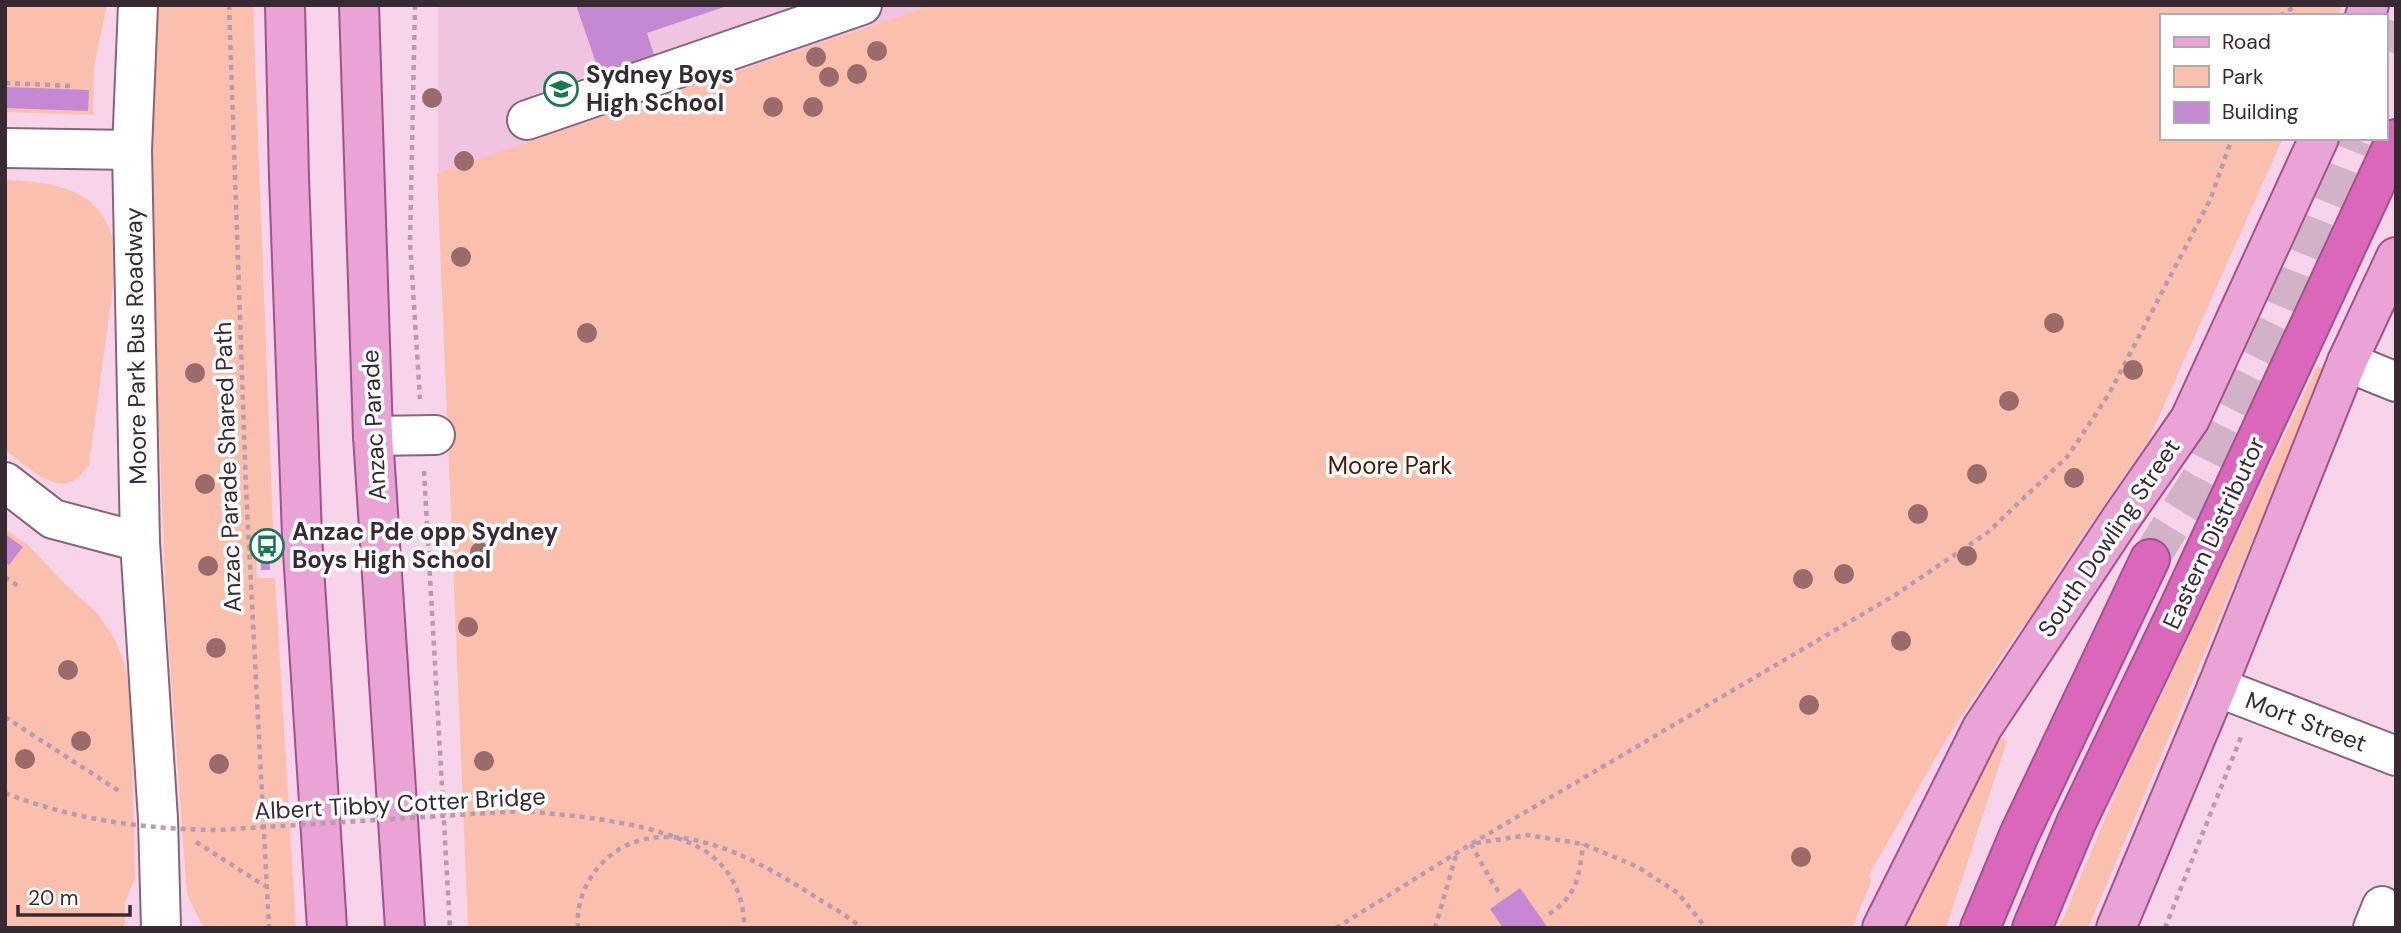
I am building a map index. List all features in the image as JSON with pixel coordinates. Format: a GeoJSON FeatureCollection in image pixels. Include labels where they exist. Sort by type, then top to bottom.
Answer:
{"type":"FeatureCollection","features":[{"type":"Feature","properties":{"kind":"highway","name":"Eastern Distributor"},"geometry":{"type":"LineString","coordinates":[[2032,928],[2076,823],[2184,598],[2396,139]]}},
{"type":"Feature","properties":{"kind":"highway","name":"Eastern Distributor"},"geometry":{"type":"LineString","coordinates":[[1980,928],[2019,835],[2150,559]]}},
{"type":"Feature","properties":{"kind":"main road"},"geometry":{"type":"LineString","coordinates":[[285,5],[302,536],[327,928]]}},
{"type":"Feature","properties":{"kind":"main road","name":"Anzac Parade"},"geometry":{"type":"LineString","coordinates":[[359,5],[373,436],[405,928]]}},
{"type":"Feature","properties":{"kind":"main road","name":"South Dowling Street"},"geometry":{"type":"LineString","coordinates":[[1882,928],[1982,728],[2190,419],[2318,140]]}},
{"type":"Feature","properties":{"kind":"main road"},"geometry":{"type":"LineString","coordinates":[[2116,928],[2217,687],[2347,362],[2396,257]]}},
{"type":"Feature","properties":{"kind":"street","name":"Moore Park Bus Roadway"},"geometry":{"type":"LineString","coordinates":[[138,5],[132,150],[140,542],[158,818],[161,928]]}},
{"type":"Feature","properties":{"kind":"street"},"geometry":{"type":"LineString","coordinates":[[527,120],[862,5]]}},
{"type":"Feature","properties":{"kind":"street"},"geometry":{"type":"LineString","coordinates":[[5,149],[132,150]]}},
{"type":"Feature","properties":{"kind":"street"},"geometry":{"type":"LineString","coordinates":[[2347,362],[2396,382]]}},
{"type":"Feature","properties":{"kind":"street"},"geometry":{"type":"LineString","coordinates":[[373,436],[435,435]]}},
{"type":"Feature","properties":{"kind":"street"},"geometry":{"type":"LineString","coordinates":[[5,482],[53,519],[140,542]]}},
{"type":"Feature","properties":{"kind":"street","name":"Mort Street"},"geometry":{"type":"LineString","coordinates":[[2217,687],[2396,756]]}},
{"type":"Feature","properties":{"kind":"path","name":"Anzac Parade Shared Path"},"geometry":{"type":"LineString","coordinates":[[229,5],[246,489],[269,928]]}},
{"type":"Feature","properties":{"kind":"path"},"geometry":{"type":"LineString","coordinates":[[5,83],[72,86]]}},
{"type":"Feature","properties":{"kind":"path"},"geometry":{"type":"LineString","coordinates":[[1336,928],[1472,844],[1895,595],[1987,533],[2068,456],[2109,394],[2210,200],[2231,140]]}},
{"type":"Feature","properties":{"kind":"path"},"geometry":{"type":"LineString","coordinates":[[5,577],[21,588]]}},
{"type":"Feature","properties":{"kind":"path"},"geometry":{"type":"LineString","coordinates":[[2165,928],[2255,703]]}},
{"type":"Feature","properties":{"kind":"path"},"geometry":{"type":"LineString","coordinates":[[5,717],[102,780]]}},
{"type":"Feature","properties":{"kind":"path","name":"Albert Tibby Cotter Bridge"},"geometry":{"type":"LineString","coordinates":[[5,793],[54,810],[89,818],[130,826],[170,829],[217,830],[520,811],[559,814],[626,825],[675,838],[707,852],[718,861],[740,895],[744,928]]}},
{"type":"Feature","properties":{"kind":"path"},"geometry":{"type":"LineString","coordinates":[[1472,844],[1528,835],[1583,844],[1638,867],[1678,893],[1706,928]]}},
{"type":"Feature","properties":{"kind":"path"},"geometry":{"type":"LineString","coordinates":[[578,928],[579,907],[588,881],[616,852],[641,841],[678,839],[727,848],[795,884],[859,926]]}},
{"type":"Feature","properties":{"kind":"path"},"geometry":{"type":"LineString","coordinates":[[1472,844],[1500,894]]}},
{"type":"Feature","properties":{"kind":"path"},"geometry":{"type":"LineString","coordinates":[[1549,914],[1566,902],[1573,890],[1578,877],[1583,844]]}},
{"type":"Feature","properties":{"kind":"path"},"geometry":{"type":"LineString","coordinates":[[1435,928],[1456,855]]}},
{"type":"Feature","properties":{"kind":"shaded area","name":"Sydney Boys High School"},"geometry":{"type":"Polygon","coordinates":[[[438,5],[932,5],[438,173],[438,5]]]}},
{"type":"Feature","properties":{"kind":"green space"},"geometry":{"type":"Polygon","coordinates":[[[5,5],[107,5],[94,67],[93,115],[5,112],[5,5]]]}},
{"type":"Feature","properties":{"kind":"green space"},"geometry":{"type":"Polygon","coordinates":[[[153,5],[253,5],[273,529],[255,530],[257,578],[275,578],[296,928],[204,928],[187,895],[166,608],[152,313],[150,188],[153,5]]]}},
{"type":"Feature","properties":{"kind":"green space","name":"Moore Park"},"geometry":{"type":"Polygon","coordinates":[[[932,5],[2342,6],[2338,14],[2160,14],[2160,140],[2282,140],[2149,439],[2052,581],[2053,588],[2016,635],[1947,738],[1869,875],[1871,882],[1852,928],[468,928],[437,173],[932,5]]]}},
{"type":"Feature","properties":{"kind":"green space"},"geometry":{"type":"Polygon","coordinates":[[[5,180],[54,185],[84,197],[106,220],[114,243],[116,264],[89,465],[68,483],[52,482],[43,478],[5,450],[5,180]]]}},
{"type":"Feature","properties":{"kind":"green space"},"geometry":{"type":"Polygon","coordinates":[[[2317,366],[2325,369],[2088,928],[2059,928],[2121,781],[2317,366]]]}},
{"type":"Feature","properties":{"kind":"green space"},"geometry":{"type":"Polygon","coordinates":[[[5,529],[28,545],[98,614],[115,639],[125,665],[131,698],[135,878],[125,902],[125,928],[5,928],[5,529]]]}},
{"type":"Feature","properties":{"kind":"green space"},"geometry":{"type":"Polygon","coordinates":[[[1996,736],[2007,741],[1946,928],[1906,928],[1930,869],[1996,736]]]}},
{"type":"Feature","properties":{"kind":"building"},"geometry":{"type":"Polygon","coordinates":[[[576,5],[727,6],[647,33],[659,70],[605,89],[576,5]]]}},
{"type":"Feature","properties":{"kind":"building"},"geometry":{"type":"Polygon","coordinates":[[[5,87],[89,90],[88,111],[5,108],[5,87]]]}},
{"type":"Feature","properties":{"kind":"building"},"geometry":{"type":"Polygon","coordinates":[[[5,534],[23,547],[9,565],[5,563],[5,534]]]}},
{"type":"Feature","properties":{"kind":"building"},"geometry":{"type":"Polygon","coordinates":[[[269,548],[270,570],[261,570],[260,549],[269,548]]]}},
{"type":"Feature","properties":{"kind":"building"},"geometry":{"type":"Polygon","coordinates":[[[1520,888],[1548,928],[1503,928],[1490,909],[1520,888]]]}},
{"type":"Feature","properties":{"kind":"tunnel"},"geometry":{"type":"LineString","coordinates":[[2387,45],[2396,22]]}},
{"type":"Feature","properties":{"kind":"tunnel"},"geometry":{"type":"LineString","coordinates":[[2150,559],[2200,479],[2283,313],[2351,140]]}},
{"type":"Feature","properties":{"kind":"place","name":"Sydney Boys High School"},"geometry":{"type":"Point","coordinates":[561,89]}},
{"type":"Feature","properties":{"kind":"place","name":"Anzac Pde opp Sydney Boys High School"},"geometry":{"type":"Point","coordinates":[267,546]}}]}
